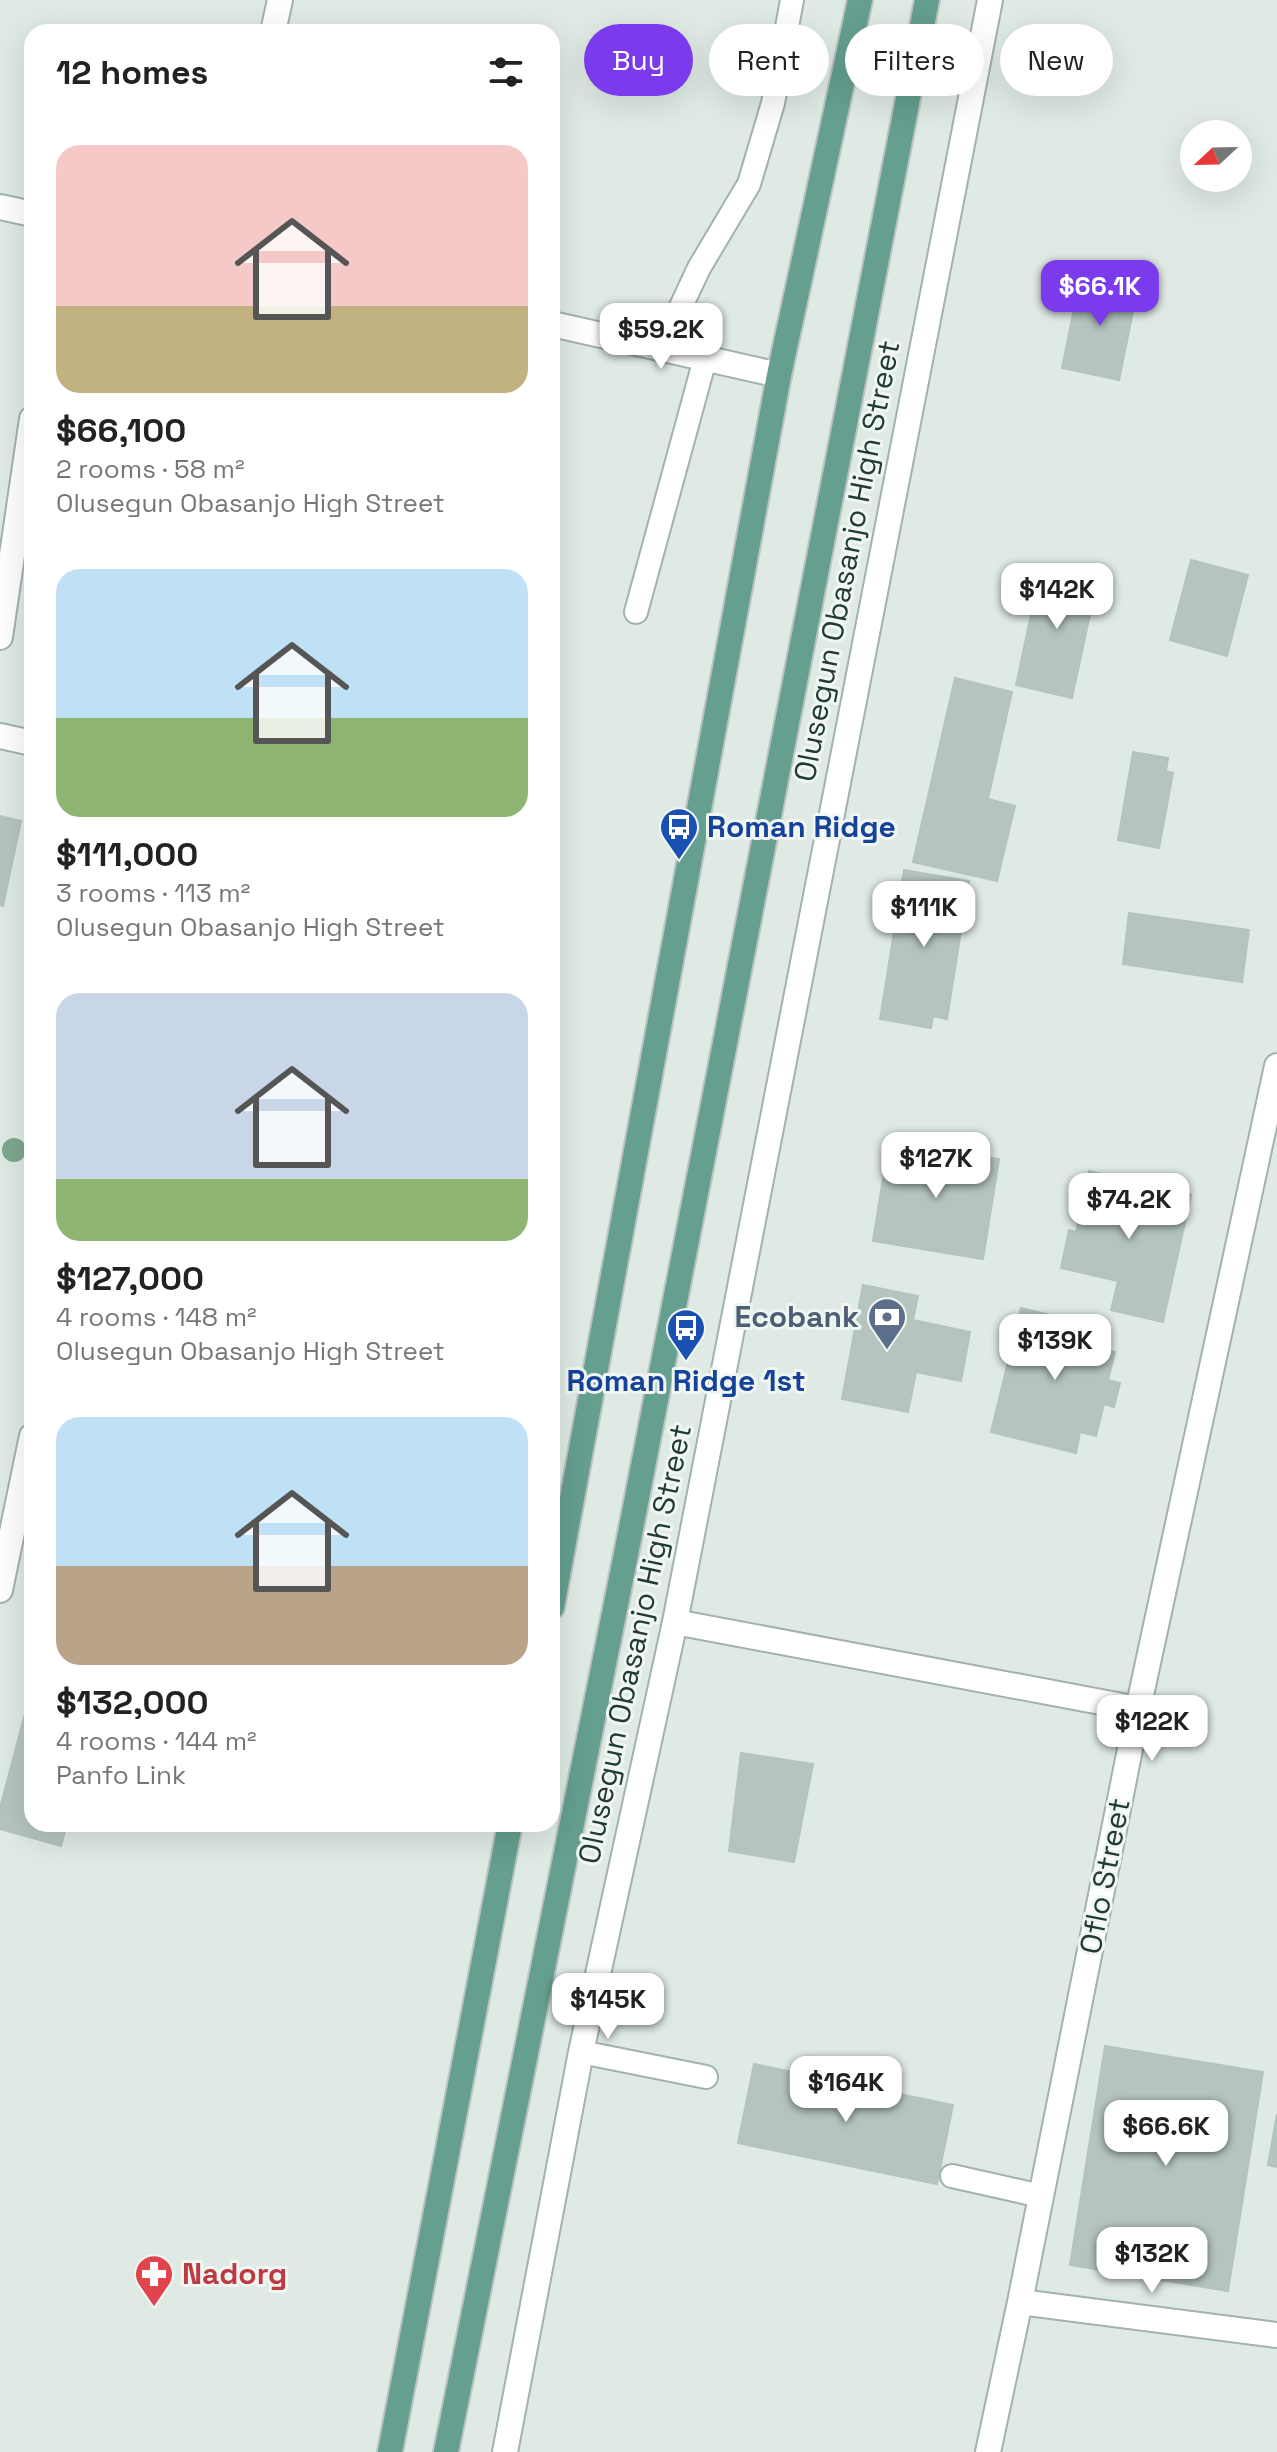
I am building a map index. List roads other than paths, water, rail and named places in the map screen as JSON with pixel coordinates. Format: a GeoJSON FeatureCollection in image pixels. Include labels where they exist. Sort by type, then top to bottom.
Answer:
{"type":"FeatureCollection","features":[{"type":"Feature","properties":{"kind":"main road"},"geometry":{"type":"LineString","coordinates":[[560,1564],[779,375],[860,0]]}},
{"type":"Feature","properties":{"kind":"main road","name":"Olusegun Obasanjo High Street"},"geometry":{"type":"LineString","coordinates":[[446,2452],[627,1549],[927,0]]}},
{"type":"Feature","properties":{"kind":"main road"},"geometry":{"type":"LineString","coordinates":[[390,2452],[508,1832]]}},
{"type":"Feature","properties":{"kind":"street"},"geometry":{"type":"LineString","coordinates":[[275,24],[280,0]]}},
{"type":"Feature","properties":{"kind":"street","name":"Olusegun Obasanjo High Street"},"geometry":{"type":"LineString","coordinates":[[505,2452],[581,2052],[675,1622],[990,0]]}},
{"type":"Feature","properties":{"kind":"street"},"geometry":{"type":"LineString","coordinates":[[0,207],[24,212]]}},
{"type":"Feature","properties":{"kind":"street"},"geometry":{"type":"LineString","coordinates":[[560,326],[779,375]]}},
{"type":"Feature","properties":{"kind":"street"},"geometry":{"type":"LineString","coordinates":[[0,637],[24,474]]}},
{"type":"Feature","properties":{"kind":"street"},"geometry":{"type":"LineString","coordinates":[[0,736],[24,741]]}},
{"type":"Feature","properties":{"kind":"street","name":"Oflo Street"},"geometry":{"type":"LineString","coordinates":[[988,2452],[1138,1709],[1277,1066]]}},
{"type":"Feature","properties":{"kind":"street"},"geometry":{"type":"LineString","coordinates":[[2,1575],[24,1473]]}},
{"type":"Feature","properties":{"kind":"street"},"geometry":{"type":"LineString","coordinates":[[675,1622],[1138,1709]]}},
{"type":"Feature","properties":{"kind":"street"},"geometry":{"type":"LineString","coordinates":[[1020,2302],[1277,2335]]}},
{"type":"Feature","properties":{"kind":"lane"},"geometry":{"type":"LineString","coordinates":[[662,347],[699,268],[749,184],[773,103],[792,0]]}},
{"type":"Feature","properties":{"kind":"lane"},"geometry":{"type":"LineString","coordinates":[[636,612],[705,359]]}},
{"type":"Feature","properties":{"kind":"lane"},"geometry":{"type":"LineString","coordinates":[[581,2052],[706,2077]]}},
{"type":"Feature","properties":{"kind":"lane"},"geometry":{"type":"LineString","coordinates":[[952,2176],[1041,2196]]}},
{"type":"Feature","properties":{"kind":"place","name":"Roman Ridge"},"geometry":{"type":"Point","coordinates":[679,861]}},
{"type":"Feature","properties":{"kind":"place","name":"Ecobank"},"geometry":{"type":"Point","coordinates":[887,1351]}},
{"type":"Feature","properties":{"kind":"place","name":"Roman Ridge 1st"},"geometry":{"type":"Point","coordinates":[686,1362]}},
{"type":"Feature","properties":{"kind":"place","name":"Nadorg"},"geometry":{"type":"Point","coordinates":[154,2308]}}]}
